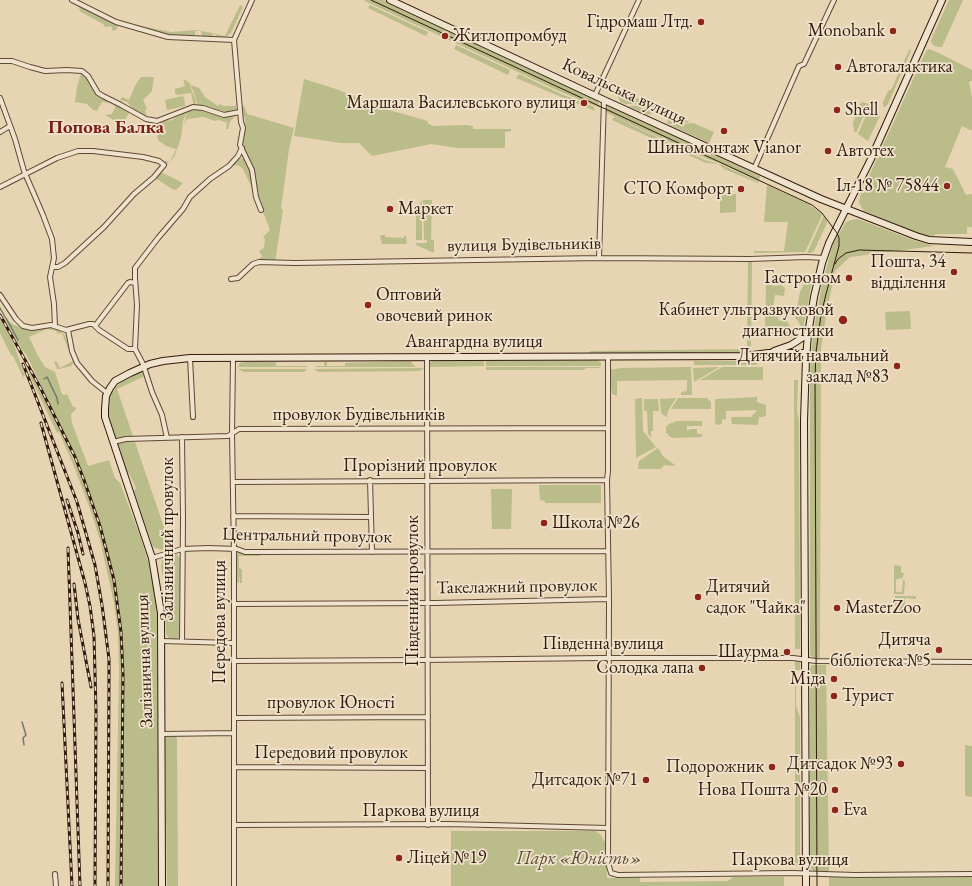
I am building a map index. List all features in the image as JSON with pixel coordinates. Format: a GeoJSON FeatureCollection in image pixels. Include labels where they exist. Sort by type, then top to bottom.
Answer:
{"type":"FeatureCollection","features":[{"type":"Feature","properties":{"kind":"street"},"geometry":{"type":"LineString","coordinates":[[72,0],[116,22],[168,37],[234,40]]}},
{"type":"Feature","properties":{"kind":"street"},"geometry":{"type":"LineString","coordinates":[[252,0],[234,40],[240,122],[243,128],[240,145],[252,170],[256,197],[261,210]]}},
{"type":"Feature","properties":{"kind":"street","name":"Ковальська вулиця"},"geometry":{"type":"LineString","coordinates":[[390,0],[754,169],[846,209]]}},
{"type":"Feature","properties":{"kind":"street"},"geometry":{"type":"LineString","coordinates":[[595,95],[639,0]]}},
{"type":"Feature","properties":{"kind":"street"},"geometry":{"type":"LineString","coordinates":[[754,169],[799,66],[804,64],[834,0]]}},
{"type":"Feature","properties":{"kind":"street"},"geometry":{"type":"LineString","coordinates":[[806,886],[804,421],[808,334],[814,297],[824,258],[835,229],[870,161],[942,0]]}},
{"type":"Feature","properties":{"kind":"street"},"geometry":{"type":"LineString","coordinates":[[0,61],[12,61],[45,71],[82,71],[92,82],[98,93],[146,119],[157,121],[193,107],[206,109],[224,115],[240,112]]}},
{"type":"Feature","properties":{"kind":"street"},"geometry":{"type":"LineString","coordinates":[[0,98],[25,174],[52,239],[54,253],[50,277],[54,304],[55,326]]}},
{"type":"Feature","properties":{"kind":"street"},"geometry":{"type":"LineString","coordinates":[[599,258],[604,100]]}},
{"type":"Feature","properties":{"kind":"street"},"geometry":{"type":"LineString","coordinates":[[0,132],[10,126]]}},
{"type":"Feature","properties":{"kind":"street"},"geometry":{"type":"LineString","coordinates":[[167,438],[162,415],[143,367],[143,362],[135,349],[137,305],[135,283],[136,266],[183,209],[190,197],[210,179],[230,166],[242,148]]}},
{"type":"Feature","properties":{"kind":"street"},"geometry":{"type":"LineString","coordinates":[[0,187],[63,155],[81,151],[143,157],[159,161],[164,166],[72,257],[61,266],[52,267]]}},
{"type":"Feature","properties":{"kind":"street"},"geometry":{"type":"LineString","coordinates":[[846,209],[929,240],[972,242]]}},
{"type":"Feature","properties":{"kind":"street","name":"вулиця Будівельників"},"geometry":{"type":"LineString","coordinates":[[231,279],[238,278],[253,264],[259,262],[342,263],[599,258],[824,258]]}},
{"type":"Feature","properties":{"kind":"street"},"geometry":{"type":"LineString","coordinates":[[95,326],[128,283],[135,283]]}},
{"type":"Feature","properties":{"kind":"street"},"geometry":{"type":"LineString","coordinates":[[0,295],[17,321],[28,328],[51,325],[68,330],[93,324],[126,348],[135,349]]}},
{"type":"Feature","properties":{"kind":"street"},"geometry":{"type":"LineString","coordinates":[[68,330],[72,351],[77,363],[92,381],[108,393],[118,379],[143,367]]}},
{"type":"Feature","properties":{"kind":"street"},"geometry":{"type":"LineString","coordinates":[[768,353],[791,345],[808,334]]}},
{"type":"Feature","properties":{"kind":"street","name":"Авангардна вулиця"},"geometry":{"type":"LineString","coordinates":[[143,367],[163,361],[190,358],[746,356],[768,353],[806,353]]}},
{"type":"Feature","properties":{"kind":"street"},"geometry":{"type":"LineString","coordinates":[[608,357],[608,828]]}},
{"type":"Feature","properties":{"kind":"street"},"geometry":{"type":"LineString","coordinates":[[190,358],[193,417]]}},
{"type":"Feature","properties":{"kind":"street","name":"Передова вулиця"},"geometry":{"type":"LineString","coordinates":[[233,358],[234,886]]}},
{"type":"Feature","properties":{"kind":"street","name":"Південний провулок"},"geometry":{"type":"LineString","coordinates":[[427,358],[428,824]]}},
{"type":"Feature","properties":{"kind":"street","name":"Залізнична вулиця"},"geometry":{"type":"LineString","coordinates":[[108,393],[105,413],[113,442],[152,558],[161,613],[162,886]]}},
{"type":"Feature","properties":{"kind":"street","name":"провулок Будівельників"},"geometry":{"type":"LineString","coordinates":[[113,442],[123,439],[228,436],[239,429],[608,428]]}},
{"type":"Feature","properties":{"kind":"street","name":"Залізничний провулок"},"geometry":{"type":"LineString","coordinates":[[182,437],[182,641]]}},
{"type":"Feature","properties":{"kind":"street"},"geometry":{"type":"LineString","coordinates":[[370,480],[372,552]]}},
{"type":"Feature","properties":{"kind":"street","name":"Прорізний провулок"},"geometry":{"type":"LineString","coordinates":[[233,482],[370,480],[607,480]]}},
{"type":"Feature","properties":{"kind":"street"},"geometry":{"type":"LineString","coordinates":[[233,516],[370,516]]}},
{"type":"Feature","properties":{"kind":"street","name":"Центральний провулок"},"geometry":{"type":"LineString","coordinates":[[152,558],[182,549],[234,549],[251,552],[608,551]]}},
{"type":"Feature","properties":{"kind":"street","name":"Такелажний провулок"},"geometry":{"type":"LineString","coordinates":[[234,604],[427,603],[609,599]]}},
{"type":"Feature","properties":{"kind":"street"},"geometry":{"type":"LineString","coordinates":[[162,641],[234,643]]}},
{"type":"Feature","properties":{"kind":"street","name":"Південна вулиця"},"geometry":{"type":"LineString","coordinates":[[234,661],[793,658],[816,661],[972,662]]}},
{"type":"Feature","properties":{"kind":"street","name":"провулок Юності"},"geometry":{"type":"LineString","coordinates":[[234,718],[428,717]]}},
{"type":"Feature","properties":{"kind":"street"},"geometry":{"type":"LineString","coordinates":[[162,734],[234,733]]}},
{"type":"Feature","properties":{"kind":"street","name":"Передовий провулок"},"geometry":{"type":"LineString","coordinates":[[234,767],[428,768]]}},
{"type":"Feature","properties":{"kind":"street","name":"Паркова вулиця"},"geometry":{"type":"LineString","coordinates":[[234,825],[428,824],[608,828],[609,870],[613,874],[618,875],[806,873],[855,875],[972,874]]}},
{"type":"Feature","properties":{"kind":"street"},"geometry":{"type":"LineString","coordinates":[[55,874],[56,886]]}},
{"type":"Feature","properties":{"kind":"green space"},"geometry":{"type":"Polygon","coordinates":[[[365,0],[383,0],[598,101],[600,108],[561,92],[365,0]]]}},
{"type":"Feature","properties":{"kind":"green space"},"geometry":{"type":"Polygon","coordinates":[[[949,0],[963,0],[942,47],[938,47],[933,45],[931,40],[949,0]]]}},
{"type":"Feature","properties":{"kind":"green space"},"geometry":{"type":"Polygon","coordinates":[[[240,5],[243,7],[231,33],[226,37],[216,37],[216,35],[213,34],[212,37],[202,37],[201,31],[195,31],[195,37],[168,36],[136,28],[137,25],[171,32],[197,30],[225,36],[240,5]]]}},
{"type":"Feature","properties":{"kind":"green space"},"geometry":{"type":"Polygon","coordinates":[[[370,5],[428,32],[426,36],[368,8],[370,5]]]}},
{"type":"Feature","properties":{"kind":"green space"},"geometry":{"type":"Polygon","coordinates":[[[79,7],[90,10],[127,27],[118,25],[116,30],[113,31],[111,26],[105,27],[103,24],[80,11],[79,7]]]}},
{"type":"Feature","properties":{"kind":"green space"},"geometry":{"type":"Polygon","coordinates":[[[456,45],[510,70],[508,75],[454,49],[456,45]]]}},
{"type":"Feature","properties":{"kind":"green space"},"geometry":{"type":"Polygon","coordinates":[[[911,49],[888,104],[885,107],[883,106],[883,102],[888,91],[891,90],[909,50],[911,49]]]}},
{"type":"Feature","properties":{"kind":"green space"},"geometry":{"type":"Polygon","coordinates":[[[929,49],[972,70],[972,81],[969,82],[972,97],[972,130],[962,126],[945,167],[953,169],[966,195],[972,194],[972,227],[967,227],[967,234],[935,234],[933,237],[920,235],[864,211],[859,203],[860,196],[926,51],[929,49]]]}},
{"type":"Feature","properties":{"kind":"green space"},"geometry":{"type":"Polygon","coordinates":[[[81,73],[91,82],[99,95],[108,101],[108,103],[102,102],[97,111],[93,110],[87,104],[75,102],[81,73]]]}},
{"type":"Feature","properties":{"kind":"green space"},"geometry":{"type":"Polygon","coordinates":[[[519,74],[561,94],[594,107],[595,111],[516,78],[519,74]]]}},
{"type":"Feature","properties":{"kind":"green space"},"geometry":{"type":"Polygon","coordinates":[[[141,77],[154,77],[152,91],[143,100],[147,109],[145,110],[147,118],[136,112],[127,102],[120,100],[122,97],[129,100],[141,77]]]}},
{"type":"Feature","properties":{"kind":"green space"},"geometry":{"type":"Polygon","coordinates":[[[183,79],[190,83],[191,85],[199,88],[205,97],[218,106],[220,104],[224,106],[235,106],[236,103],[236,110],[229,113],[198,106],[194,92],[189,83],[196,101],[196,105],[194,106],[191,93],[177,95],[175,93],[175,89],[185,86],[183,79]]]}},
{"type":"Feature","properties":{"kind":"green space"},"geometry":{"type":"Polygon","coordinates":[[[304,79],[336,89],[382,108],[428,121],[427,123],[433,126],[467,125],[473,126],[473,129],[511,129],[511,131],[505,132],[505,148],[457,148],[431,144],[372,156],[359,143],[340,143],[294,136],[304,79]]]}},
{"type":"Feature","properties":{"kind":"green space"},"geometry":{"type":"Polygon","coordinates":[[[615,89],[650,104],[626,104],[620,102],[615,89]]]}},
{"type":"Feature","properties":{"kind":"green space"},"geometry":{"type":"Polygon","coordinates":[[[184,95],[185,106],[167,110],[165,100],[183,96],[183,99],[184,95]]]}},
{"type":"Feature","properties":{"kind":"green space"},"geometry":{"type":"Polygon","coordinates":[[[862,102],[869,104],[856,133],[854,131],[853,123],[859,105],[862,102]]]}},
{"type":"Feature","properties":{"kind":"green space"},"geometry":{"type":"Polygon","coordinates":[[[116,105],[125,109],[129,113],[122,125],[105,115],[112,114],[116,105]]]}},
{"type":"Feature","properties":{"kind":"green space"},"geometry":{"type":"Polygon","coordinates":[[[241,105],[244,106],[247,114],[294,128],[289,149],[281,208],[283,210],[275,262],[257,261],[262,256],[259,251],[264,248],[265,239],[263,237],[270,230],[264,214],[259,211],[255,201],[255,178],[241,145],[243,122],[245,122],[245,117],[242,117],[241,105]]]}},
{"type":"Feature","properties":{"kind":"green space"},"geometry":{"type":"Polygon","coordinates":[[[608,105],[760,176],[759,181],[617,118],[606,112],[608,105]]]}},
{"type":"Feature","properties":{"kind":"green space"},"geometry":{"type":"Polygon","coordinates":[[[652,105],[690,122],[669,124],[667,123],[669,115],[656,111],[648,115],[628,106],[652,105]]]}},
{"type":"Feature","properties":{"kind":"green space"},"geometry":{"type":"Polygon","coordinates":[[[870,106],[879,112],[880,116],[868,141],[858,134],[870,106]]]}},
{"type":"Feature","properties":{"kind":"green space"},"geometry":{"type":"Polygon","coordinates":[[[192,109],[205,110],[224,117],[235,116],[230,122],[228,129],[226,129],[227,123],[204,117],[187,119],[184,125],[187,111],[192,109]]]}},
{"type":"Feature","properties":{"kind":"green space"},"geometry":{"type":"Polygon","coordinates":[[[187,111],[183,121],[181,138],[174,157],[170,162],[176,149],[166,146],[158,140],[157,136],[163,125],[148,122],[154,123],[170,121],[187,111]]]}},
{"type":"Feature","properties":{"kind":"green space"},"geometry":{"type":"Polygon","coordinates":[[[614,117],[705,160],[720,164],[759,182],[758,183],[724,169],[719,164],[706,163],[612,120],[614,117]]]}},
{"type":"Feature","properties":{"kind":"green space"},"geometry":{"type":"Polygon","coordinates":[[[693,123],[714,132],[709,143],[670,125],[693,123]]]}},
{"type":"Feature","properties":{"kind":"green space"},"geometry":{"type":"Polygon","coordinates":[[[147,157],[170,162],[164,165],[147,157]]]}},
{"type":"Feature","properties":{"kind":"green space"},"geometry":{"type":"Polygon","coordinates":[[[246,158],[251,171],[253,190],[243,169],[238,165],[233,165],[238,159],[246,158]]]}},
{"type":"Feature","properties":{"kind":"green space"},"geometry":{"type":"Polygon","coordinates":[[[160,172],[183,183],[176,190],[172,189],[154,177],[160,172]]]}},
{"type":"Feature","properties":{"kind":"green space"},"geometry":{"type":"Polygon","coordinates":[[[767,185],[808,204],[822,214],[805,252],[754,253],[754,251],[784,251],[788,222],[764,222],[767,185]]]}},
{"type":"Feature","properties":{"kind":"green space"},"geometry":{"type":"Polygon","coordinates":[[[736,194],[736,212],[720,213],[720,195],[736,194]]]}},
{"type":"Feature","properties":{"kind":"green space"},"geometry":{"type":"Polygon","coordinates":[[[422,200],[422,240],[416,240],[416,211],[422,200]]]}},
{"type":"Feature","properties":{"kind":"green space"},"geometry":{"type":"Polygon","coordinates":[[[423,200],[432,200],[431,240],[434,240],[434,253],[416,245],[416,243],[427,243],[427,240],[424,240],[423,200]]]}},
{"type":"Feature","properties":{"kind":"green space"},"geometry":{"type":"Polygon","coordinates":[[[823,216],[827,220],[827,223],[814,251],[807,253],[822,220],[823,216]]]}},
{"type":"Feature","properties":{"kind":"green space"},"geometry":{"type":"Polygon","coordinates":[[[858,219],[913,240],[934,246],[850,257],[835,271],[821,348],[820,659],[814,658],[810,655],[810,370],[813,335],[822,284],[833,244],[846,222],[858,219]]]}},
{"type":"Feature","properties":{"kind":"green space"},"geometry":{"type":"Polygon","coordinates":[[[385,235],[385,237],[404,238],[404,235],[406,236],[407,243],[382,244],[380,236],[385,235]]]}},
{"type":"Feature","properties":{"kind":"green space"},"geometry":{"type":"Polygon","coordinates":[[[752,260],[751,352],[746,354],[590,354],[590,351],[747,349],[748,262],[752,260]]]}},
{"type":"Feature","properties":{"kind":"green space"},"geometry":{"type":"Polygon","coordinates":[[[813,276],[803,329],[795,317],[800,292],[803,286],[813,276]]]}},
{"type":"Feature","properties":{"kind":"green space"},"geometry":{"type":"Polygon","coordinates":[[[766,284],[775,286],[781,285],[785,288],[784,296],[775,295],[773,307],[782,309],[783,315],[778,318],[779,321],[785,318],[793,332],[791,337],[788,338],[755,334],[755,331],[765,331],[766,284]]]}},
{"type":"Feature","properties":{"kind":"green space"},"geometry":{"type":"Polygon","coordinates":[[[910,311],[911,329],[886,330],[885,312],[910,311]]]}},
{"type":"Feature","properties":{"kind":"green space"},"geometry":{"type":"Polygon","coordinates":[[[0,312],[4,318],[14,325],[22,328],[32,329],[51,327],[58,329],[65,335],[74,362],[71,366],[59,369],[57,369],[54,362],[56,361],[60,368],[73,361],[62,333],[58,334],[56,331],[47,329],[29,337],[45,367],[55,372],[62,394],[67,394],[73,407],[76,409],[71,414],[72,423],[88,466],[109,460],[115,478],[120,483],[148,561],[155,595],[157,614],[158,886],[122,886],[124,674],[122,631],[115,580],[101,526],[85,480],[72,449],[26,354],[22,350],[0,312]]]}},
{"type":"Feature","properties":{"kind":"green space"},"geometry":{"type":"Polygon","coordinates":[[[0,318],[14,345],[25,376],[23,377],[0,333],[0,318]]]}},
{"type":"Feature","properties":{"kind":"green space"},"geometry":{"type":"Polygon","coordinates":[[[597,360],[601,363],[601,366],[486,366],[486,361],[597,360]]]}},
{"type":"Feature","properties":{"kind":"green space"},"geometry":{"type":"Polygon","coordinates":[[[410,361],[416,367],[316,367],[324,366],[324,362],[327,362],[327,366],[345,366],[345,363],[410,361]]]}},
{"type":"Feature","properties":{"kind":"green space"},"geometry":{"type":"Polygon","coordinates":[[[433,361],[484,361],[484,366],[428,367],[429,363],[433,361]]]}},
{"type":"Feature","properties":{"kind":"green space"},"geometry":{"type":"Polygon","coordinates":[[[694,361],[757,361],[757,365],[694,365],[694,361]]]}},
{"type":"Feature","properties":{"kind":"green space"},"geometry":{"type":"Polygon","coordinates":[[[276,362],[276,366],[307,367],[238,367],[240,363],[276,362]]]}},
{"type":"Feature","properties":{"kind":"green space"},"geometry":{"type":"Polygon","coordinates":[[[486,367],[601,367],[586,368],[583,370],[486,370],[486,367]]]}},
{"type":"Feature","properties":{"kind":"green space"},"geometry":{"type":"Polygon","coordinates":[[[691,367],[692,395],[681,395],[681,392],[687,391],[687,380],[617,381],[617,396],[612,394],[609,370],[621,368],[691,367]]]}},
{"type":"Feature","properties":{"kind":"green space"},"geometry":{"type":"Polygon","coordinates":[[[719,367],[694,382],[693,368],[719,367]]]}},
{"type":"Feature","properties":{"kind":"green space"},"geometry":{"type":"Polygon","coordinates":[[[722,367],[763,367],[763,380],[700,380],[722,367]]]}},
{"type":"Feature","properties":{"kind":"green space"},"geometry":{"type":"Polygon","coordinates":[[[424,368],[418,371],[318,372],[314,369],[424,368]]]}},
{"type":"Feature","properties":{"kind":"green space"},"geometry":{"type":"Polygon","coordinates":[[[238,369],[307,369],[304,372],[244,372],[238,369]]]}},
{"type":"Feature","properties":{"kind":"green space"},"geometry":{"type":"Polygon","coordinates":[[[143,370],[145,376],[117,389],[172,551],[153,547],[134,491],[136,488],[130,475],[126,471],[107,411],[109,398],[115,388],[123,380],[143,370]]]}},
{"type":"Feature","properties":{"kind":"green space"},"geometry":{"type":"Polygon","coordinates":[[[31,373],[54,417],[83,480],[99,526],[113,580],[120,632],[123,674],[120,886],[115,886],[119,673],[118,633],[114,603],[100,540],[91,512],[75,469],[59,432],[57,433],[29,374],[31,373]]]}},
{"type":"Feature","properties":{"kind":"green space"},"geometry":{"type":"Polygon","coordinates":[[[794,380],[798,380],[797,410],[799,421],[800,649],[795,649],[794,380]]]}},
{"type":"Feature","properties":{"kind":"green space"},"geometry":{"type":"Polygon","coordinates":[[[757,397],[757,402],[766,405],[766,415],[759,417],[758,425],[732,424],[731,417],[751,417],[757,410],[726,411],[726,419],[722,420],[722,424],[717,425],[715,423],[716,399],[757,397]]]}},
{"type":"Feature","properties":{"kind":"green space"},"geometry":{"type":"Polygon","coordinates":[[[642,398],[643,431],[656,447],[636,458],[635,399],[642,398]]]}},
{"type":"Feature","properties":{"kind":"green space"},"geometry":{"type":"Polygon","coordinates":[[[676,398],[668,411],[667,417],[662,414],[660,399],[676,398]]]}},
{"type":"Feature","properties":{"kind":"green space"},"geometry":{"type":"Polygon","coordinates":[[[678,398],[707,398],[711,402],[711,409],[671,409],[678,398]]]}},
{"type":"Feature","properties":{"kind":"green space"},"geometry":{"type":"Polygon","coordinates":[[[644,399],[658,399],[659,411],[653,411],[653,431],[651,431],[651,438],[648,433],[647,411],[644,411],[644,399]]]}},
{"type":"Feature","properties":{"kind":"green space"},"geometry":{"type":"Polygon","coordinates":[[[677,421],[702,421],[702,426],[687,426],[687,431],[690,429],[697,429],[697,434],[702,434],[702,437],[670,437],[666,432],[666,427],[677,421]]]}},
{"type":"Feature","properties":{"kind":"green space"},"geometry":{"type":"Polygon","coordinates":[[[658,448],[663,456],[676,466],[664,465],[661,469],[638,469],[639,461],[658,448]]]}},
{"type":"Feature","properties":{"kind":"green space"},"geometry":{"type":"Polygon","coordinates":[[[539,485],[601,485],[601,503],[545,503],[545,501],[540,500],[539,485]]]}},
{"type":"Feature","properties":{"kind":"green space"},"geometry":{"type":"Polygon","coordinates":[[[491,489],[512,489],[511,529],[492,529],[491,489]]]}},
{"type":"Feature","properties":{"kind":"green space"},"geometry":{"type":"Polygon","coordinates":[[[236,551],[239,552],[239,554],[240,552],[260,553],[260,556],[239,556],[239,568],[242,569],[242,583],[240,583],[240,574],[239,583],[236,582],[236,551]]]}},
{"type":"Feature","properties":{"kind":"green space"},"geometry":{"type":"Polygon","coordinates":[[[175,553],[180,558],[179,637],[177,639],[170,640],[166,634],[165,587],[161,567],[162,560],[175,553]]]}},
{"type":"Feature","properties":{"kind":"green space"},"geometry":{"type":"Polygon","coordinates":[[[894,565],[901,566],[901,573],[904,573],[902,578],[894,580],[894,565]]]}},
{"type":"Feature","properties":{"kind":"green space"},"geometry":{"type":"Polygon","coordinates":[[[903,579],[905,582],[904,594],[894,594],[894,580],[896,580],[896,592],[902,592],[903,579]]]}},
{"type":"Feature","properties":{"kind":"green space"},"geometry":{"type":"Polygon","coordinates":[[[895,596],[916,596],[916,599],[905,598],[905,607],[900,614],[895,614],[895,596]]]}},
{"type":"Feature","properties":{"kind":"green space"},"geometry":{"type":"Polygon","coordinates":[[[795,660],[800,661],[800,670],[796,670],[796,706],[800,717],[800,866],[795,866],[795,660]]]}},
{"type":"Feature","properties":{"kind":"green space"},"geometry":{"type":"Polygon","coordinates":[[[812,665],[826,665],[829,872],[814,871],[810,868],[810,668],[812,665]]]}},
{"type":"Feature","properties":{"kind":"green space"},"geometry":{"type":"Polygon","coordinates":[[[169,735],[176,736],[177,739],[178,886],[167,886],[165,740],[169,735]]]}},
{"type":"Feature","properties":{"kind":"green space"},"geometry":{"type":"Polygon","coordinates":[[[965,745],[972,746],[972,797],[965,796],[965,745]]]}},
{"type":"Feature","properties":{"kind":"green space","name":"Парк «Юність»"},"geometry":{"type":"Polygon","coordinates":[[[451,831],[596,831],[601,835],[606,844],[607,878],[640,878],[640,882],[728,881],[733,877],[784,877],[784,886],[451,886],[451,831]]]}},
{"type":"Feature","properties":{"kind":"green space"},"geometry":{"type":"Polygon","coordinates":[[[972,876],[972,886],[829,886],[829,877],[972,876]]]}},
{"type":"Feature","properties":{"kind":"waterway"},"geometry":{"type":"LineString","coordinates":[[0,308],[5,317]]}},
{"type":"Feature","properties":{"kind":"waterway"},"geometry":{"type":"LineString","coordinates":[[6,318],[18,340]]}},
{"type":"Feature","properties":{"kind":"waterway"},"geometry":{"type":"LineString","coordinates":[[44,379],[47,377],[57,398],[58,404]]}},
{"type":"Feature","properties":{"kind":"waterway"},"geometry":{"type":"LineString","coordinates":[[22,722],[26,735],[23,738],[24,745]]}},
{"type":"Feature","properties":{"kind":"tram line"},"geometry":{"type":"LineString","coordinates":[[371,0],[812,205],[822,213],[837,233],[839,238],[839,246],[821,315],[816,352],[815,377],[817,886]]}},
{"type":"Feature","properties":{"kind":"tram line"},"geometry":{"type":"LineString","coordinates":[[835,264],[838,259],[846,253],[859,250],[972,253]]}},
{"type":"Feature","properties":{"kind":"railway"},"geometry":{"type":"LineString","coordinates":[[0,315],[40,387],[75,457],[100,526],[114,580],[121,632],[123,674],[121,886]]}},
{"type":"Feature","properties":{"kind":"railway"},"geometry":{"type":"LineString","coordinates":[[23,364],[77,502],[95,565],[102,605],[109,659],[108,886]]}},
{"type":"Feature","properties":{"kind":"railway"},"geometry":{"type":"LineString","coordinates":[[41,423],[85,583],[94,636],[96,711],[95,886]]}},
{"type":"Feature","properties":{"kind":"railway"},"geometry":{"type":"LineString","coordinates":[[67,500],[83,554]]}},
{"type":"Feature","properties":{"kind":"railway"},"geometry":{"type":"LineString","coordinates":[[68,548],[80,886]]}},
{"type":"Feature","properties":{"kind":"railway"},"geometry":{"type":"LineString","coordinates":[[74,584],[78,619],[91,687]]}},
{"type":"Feature","properties":{"kind":"railway"},"geometry":{"type":"LineString","coordinates":[[62,683],[72,886]]}},
{"type":"Feature","properties":{"kind":"place","name":"Гідромаш Лтд."},"geometry":{"type":"Point","coordinates":[701,22]}},
{"type":"Feature","properties":{"kind":"place","name":"Monobank"},"geometry":{"type":"Point","coordinates":[893,31]}},
{"type":"Feature","properties":{"kind":"place","name":"Житлопромбуд"},"geometry":{"type":"Point","coordinates":[445,36]}},
{"type":"Feature","properties":{"kind":"place","name":"Автогалактика"},"geometry":{"type":"Point","coordinates":[838,67]}},
{"type":"Feature","properties":{"kind":"place","name":"Маршала Василевського вулиця"},"geometry":{"type":"Point","coordinates":[584,103]}},
{"type":"Feature","properties":{"kind":"place","name":"Shell"},"geometry":{"type":"Point","coordinates":[837,110]}},
{"type":"Feature","properties":{"kind":"place","name":"Шиномонтаж Vianor"},"geometry":{"type":"Point","coordinates":[724,131]}},
{"type":"Feature","properties":{"kind":"place","name":"Автотех"},"geometry":{"type":"Point","coordinates":[828,151]}},
{"type":"Feature","properties":{"kind":"place","name":"Іл-18 № 75844"},"geometry":{"type":"Point","coordinates":[947,186]}},
{"type":"Feature","properties":{"kind":"place","name":"СТО Комфорт"},"geometry":{"type":"Point","coordinates":[741,189]}},
{"type":"Feature","properties":{"kind":"place","name":"Маркет"},"geometry":{"type":"Point","coordinates":[390,209]}},
{"type":"Feature","properties":{"kind":"place","name":"Пошта, 34 відділення"},"geometry":{"type":"Point","coordinates":[954,272]}},
{"type":"Feature","properties":{"kind":"place","name":"Гастроном"},"geometry":{"type":"Point","coordinates":[849,278]}},
{"type":"Feature","properties":{"kind":"place","name":"Оптовий овочевий ринок"},"geometry":{"type":"Point","coordinates":[368,305]}},
{"type":"Feature","properties":{"kind":"place","name":"Кабинет ультразвуковой диагностики"},"geometry":{"type":"Point","coordinates":[843,320]}},
{"type":"Feature","properties":{"kind":"place","name":"Дитячий навчальний заклад №83"},"geometry":{"type":"Point","coordinates":[897,366]}},
{"type":"Feature","properties":{"kind":"place","name":"Школа №26"},"geometry":{"type":"Point","coordinates":[544,523]}},
{"type":"Feature","properties":{"kind":"place","name":"Дитячий садок \"Чайка\""},"geometry":{"type":"Point","coordinates":[698,597]}},
{"type":"Feature","properties":{"kind":"place","name":"MasterZoo"},"geometry":{"type":"Point","coordinates":[837,608]}},
{"type":"Feature","properties":{"kind":"place","name":"Дитяча бібліотека №5"},"geometry":{"type":"Point","coordinates":[939,650]}},
{"type":"Feature","properties":{"kind":"place","name":"Шаурма"},"geometry":{"type":"Point","coordinates":[787,652]}},
{"type":"Feature","properties":{"kind":"place","name":"Солодка лапа"},"geometry":{"type":"Point","coordinates":[702,668]}},
{"type":"Feature","properties":{"kind":"place","name":"Міда"},"geometry":{"type":"Point","coordinates":[834,679]}},
{"type":"Feature","properties":{"kind":"place","name":"Турист"},"geometry":{"type":"Point","coordinates":[834,696]}},
{"type":"Feature","properties":{"kind":"place","name":"Дитсадок №93"},"geometry":{"type":"Point","coordinates":[901,764]}},
{"type":"Feature","properties":{"kind":"place","name":"Подорожник"},"geometry":{"type":"Point","coordinates":[772,767]}},
{"type":"Feature","properties":{"kind":"place","name":"Дитсадок №71"},"geometry":{"type":"Point","coordinates":[646,780]}},
{"type":"Feature","properties":{"kind":"place","name":"Нова Пошта №20"},"geometry":{"type":"Point","coordinates":[835,790]}},
{"type":"Feature","properties":{"kind":"place","name":"Eva"},"geometry":{"type":"Point","coordinates":[835,810]}},
{"type":"Feature","properties":{"kind":"place","name":"Ліцей №19"},"geometry":{"type":"Point","coordinates":[399,858]}},
{"type":"Feature","properties":{"kind":"district","name":"Попова Балка"},"geometry":{"type":"Point","coordinates":[106,128]}}]}
